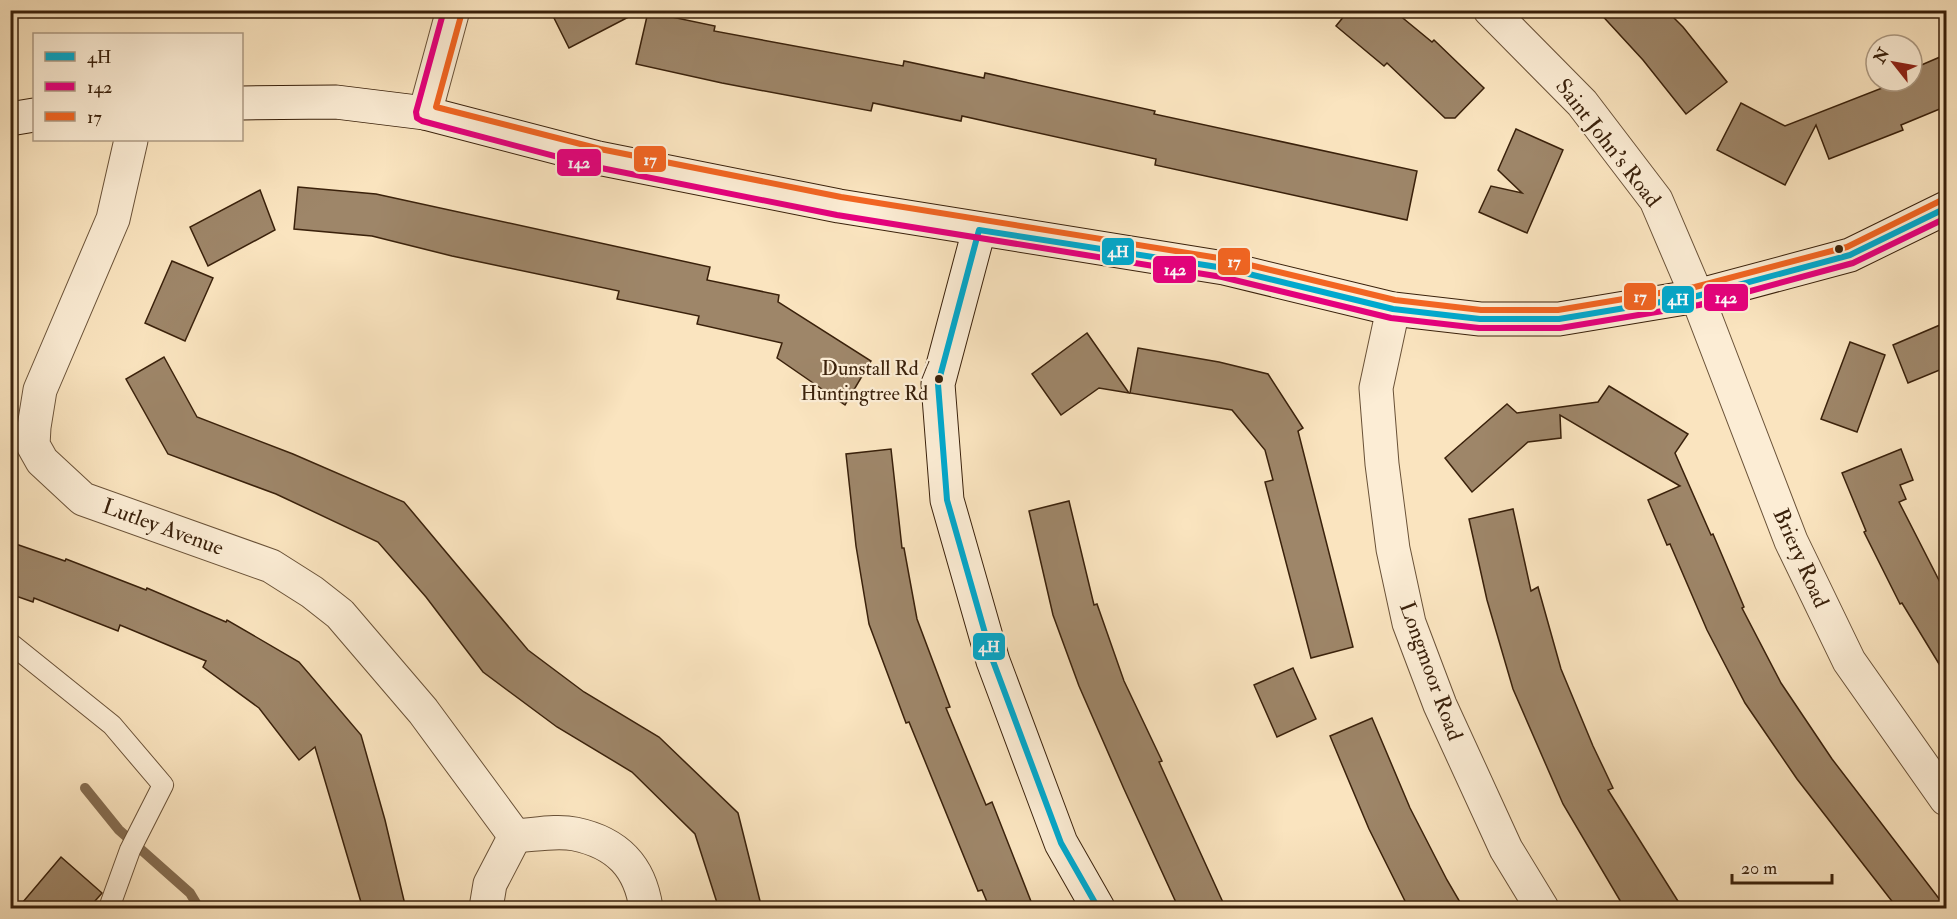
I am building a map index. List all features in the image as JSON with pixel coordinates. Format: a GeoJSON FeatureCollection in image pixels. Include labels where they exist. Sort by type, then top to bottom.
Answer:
{"type":"FeatureCollection","features":[{"type":"Feature","properties":{"kind":"street"},"geometry":{"type":"LineString","coordinates":[[425,113],[453,10]]}},
{"type":"Feature","properties":{"kind":"street","name":"Saint John's Road"},"geometry":{"type":"LineString","coordinates":[[1490,10],[1582,103],[1656,200],[1697,296]]}},
{"type":"Feature","properties":{"kind":"street"},"geometry":{"type":"LineString","coordinates":[[243,103],[336,102],[425,113],[598,158],[839,207],[1224,268],[1393,309],[1480,319],[1559,319],[1697,296],[1850,255],[1947,208]]}},
{"type":"Feature","properties":{"kind":"street"},"geometry":{"type":"LineString","coordinates":[[10,118],[33,115]]}},
{"type":"Feature","properties":{"kind":"street","name":"Lutley Avenue"},"geometry":{"type":"LineString","coordinates":[[131,141],[113,219],[40,390],[33,445],[42,461],[83,499],[271,566],[312,592],[340,614],[423,711],[515,836]]}},
{"type":"Feature","properties":{"kind":"street"},"geometry":{"type":"LineString","coordinates":[[980,230],[938,384],[947,500],[997,672],[1061,843],[1098,909]]}},
{"type":"Feature","properties":{"kind":"street","name":"Briery Road"},"geometry":{"type":"LineString","coordinates":[[1697,296],[1791,541],[1849,661],[1947,799]]}},
{"type":"Feature","properties":{"kind":"street","name":"Longmoor Road"},"geometry":{"type":"LineString","coordinates":[[1393,309],[1376,388],[1382,464],[1393,549],[1409,623],[1440,705],[1506,849],[1542,909]]}},
{"type":"Feature","properties":{"kind":"street"},"geometry":{"type":"LineString","coordinates":[[486,909],[490,884],[515,836],[574,834],[605,844],[630,862],[643,890],[646,909]]}},
{"type":"Feature","properties":{"kind":"lane"},"geometry":{"type":"LineString","coordinates":[[10,643],[112,725],[163,784],[130,850],[109,909]]}},
{"type":"Feature","properties":{"kind":"building"},"geometry":{"type":"Polygon","coordinates":[[[550,10],[642,10],[569,48],[550,10]]]}},
{"type":"Feature","properties":{"kind":"building"},"geometry":{"type":"Polygon","coordinates":[[[1349,10],[1393,10],[1432,42],[1434,40],[1484,88],[1455,118],[1445,118],[1387,63],[1384,66],[1336,26],[1349,10]]]}},
{"type":"Feature","properties":{"kind":"building"},"geometry":{"type":"Polygon","coordinates":[[[1597,10],[1666,10],[1683,27],[1727,82],[1686,114],[1643,60],[1597,10]]]}},
{"type":"Feature","properties":{"kind":"building"},"geometry":{"type":"Polygon","coordinates":[[[648,12],[715,26],[714,31],[903,66],[904,61],[984,78],[985,73],[1155,111],[1154,114],[1417,171],[1407,220],[1155,165],[1156,159],[962,116],[961,121],[873,103],[871,111],[636,64],[648,12]]]}},
{"type":"Feature","properties":{"kind":"building"},"geometry":{"type":"Polygon","coordinates":[[[1947,54],[1947,106],[1901,125],[1903,130],[1829,159],[1816,125],[1785,185],[1717,150],[1741,103],[1785,126],[1869,93],[1924,93],[1924,64],[1947,54]]]}},
{"type":"Feature","properties":{"kind":"building"},"geometry":{"type":"Polygon","coordinates":[[[1516,129],[1563,150],[1527,233],[1479,212],[1491,186],[1522,193],[1498,170],[1516,129]]]}},
{"type":"Feature","properties":{"kind":"building"},"geometry":{"type":"Polygon","coordinates":[[[298,187],[376,194],[710,267],[707,280],[779,295],[778,302],[871,361],[845,405],[777,358],[782,343],[697,324],[699,316],[617,299],[619,291],[452,256],[372,236],[294,229],[298,187]]]}},
{"type":"Feature","properties":{"kind":"building"},"geometry":{"type":"Polygon","coordinates":[[[260,190],[275,230],[208,266],[190,227],[260,190]]]}},
{"type":"Feature","properties":{"kind":"building"},"geometry":{"type":"Polygon","coordinates":[[[172,261],[213,278],[185,341],[145,323],[172,261]]]}},
{"type":"Feature","properties":{"kind":"building"},"geometry":{"type":"Polygon","coordinates":[[[1947,322],[1947,367],[1908,383],[1893,345],[1947,322]]]}},
{"type":"Feature","properties":{"kind":"building"},"geometry":{"type":"Polygon","coordinates":[[[1087,333],[1129,393],[1099,388],[1061,415],[1032,374],[1087,333]]]}},
{"type":"Feature","properties":{"kind":"building"},"geometry":{"type":"Polygon","coordinates":[[[1850,342],[1885,355],[1857,432],[1821,419],[1850,342]]]}},
{"type":"Feature","properties":{"kind":"building"},"geometry":{"type":"Polygon","coordinates":[[[1138,348],[1219,362],[1268,374],[1303,428],[1298,431],[1353,647],[1311,658],[1265,482],[1273,480],[1265,450],[1232,410],[1130,393],[1138,348]]]}},
{"type":"Feature","properties":{"kind":"building"},"geometry":{"type":"Polygon","coordinates":[[[164,357],[197,417],[293,454],[404,502],[528,650],[584,692],[659,737],[738,813],[762,909],[719,909],[695,834],[632,772],[557,727],[483,672],[426,597],[378,542],[276,494],[168,454],[126,379],[164,357]]]}},
{"type":"Feature","properties":{"kind":"building"},"geometry":{"type":"Polygon","coordinates":[[[1609,386],[1688,434],[1675,453],[1711,535],[1713,534],[1744,607],[1742,608],[1781,683],[1832,759],[1947,909],[1898,909],[1797,779],[1745,703],[1707,630],[1670,544],[1667,545],[1648,500],[1680,486],[1560,415],[1561,438],[1528,442],[1472,492],[1445,458],[1507,404],[1517,413],[1598,402],[1609,386]]]}},
{"type":"Feature","properties":{"kind":"building"},"geometry":{"type":"Polygon","coordinates":[[[891,449],[902,548],[904,548],[917,619],[950,707],[946,708],[986,805],[992,802],[1034,909],[990,909],[982,890],[978,891],[909,722],[906,723],[869,624],[856,546],[846,454],[891,449]]]}},
{"type":"Feature","properties":{"kind":"building"},"geometry":{"type":"Polygon","coordinates":[[[1901,449],[1913,480],[1900,485],[1906,499],[1899,502],[1947,596],[1947,677],[1902,603],[1900,604],[1864,532],[1866,531],[1842,473],[1901,449]]]}},
{"type":"Feature","properties":{"kind":"building"},"geometry":{"type":"Polygon","coordinates":[[[1069,501],[1094,605],[1097,604],[1124,681],[1162,761],[1159,762],[1226,909],[1179,909],[1079,686],[1053,615],[1029,511],[1069,501]]]}},
{"type":"Feature","properties":{"kind":"building"},"geometry":{"type":"Polygon","coordinates":[[[1513,509],[1531,591],[1538,587],[1561,669],[1613,788],[1608,790],[1683,909],[1625,909],[1563,804],[1513,689],[1487,600],[1469,519],[1513,509]]]}},
{"type":"Feature","properties":{"kind":"building"},"geometry":{"type":"Polygon","coordinates":[[[10,542],[65,561],[66,559],[146,590],[147,588],[226,622],[227,620],[299,662],[361,735],[385,820],[406,909],[363,909],[315,747],[299,760],[259,708],[203,667],[206,661],[120,625],[118,631],[34,598],[33,602],[10,594],[10,542]]]}},
{"type":"Feature","properties":{"kind":"building"},"geometry":{"type":"Polygon","coordinates":[[[1293,668],[1316,719],[1277,737],[1254,685],[1293,668]]]}},
{"type":"Feature","properties":{"kind":"building"},"geometry":{"type":"Polygon","coordinates":[[[1372,718],[1410,808],[1464,909],[1409,909],[1369,829],[1330,736],[1372,718]]]}},
{"type":"Feature","properties":{"kind":"building"},"geometry":{"type":"Polygon","coordinates":[[[61,857],[102,893],[88,909],[17,909],[61,857]]]}},
{"type":"Feature","properties":{"kind":"waterway"},"geometry":{"type":"LineString","coordinates":[[85,788],[119,830],[190,893],[199,908]]}},
{"type":"Feature","properties":{"kind":"transit line","name":"142"},"geometry":{"type":"LineString","coordinates":[[444,10],[416,112],[417,118],[422,121],[596,167],[837,215],[1222,277],[1391,318],[1479,328],[1560,328],[1699,305],[1853,263],[1946,218]]}},
{"type":"Feature","properties":{"kind":"transit line","name":"17"},"geometry":{"type":"LineString","coordinates":[[462,12],[436,107],[600,149],[841,197],[1225,259],[1395,300],[1481,310],[1558,310],[1695,287],[1847,247],[1942,200]]}},
{"type":"Feature","properties":{"kind":"transit line","name":"4H"},"geometry":{"type":"LineString","coordinates":[[1098,908],[1061,843],[993,661],[947,500],[938,384],[979,230],[1224,268],[1393,309],[1480,319],[1559,319],[1697,296],[1850,255],[1946,208]]}},
{"type":"Feature","properties":{"kind":"place","name":"Dunstall Rd / Huntingtree Rd"},"geometry":{"type":"Point","coordinates":[939,379]}}]}
